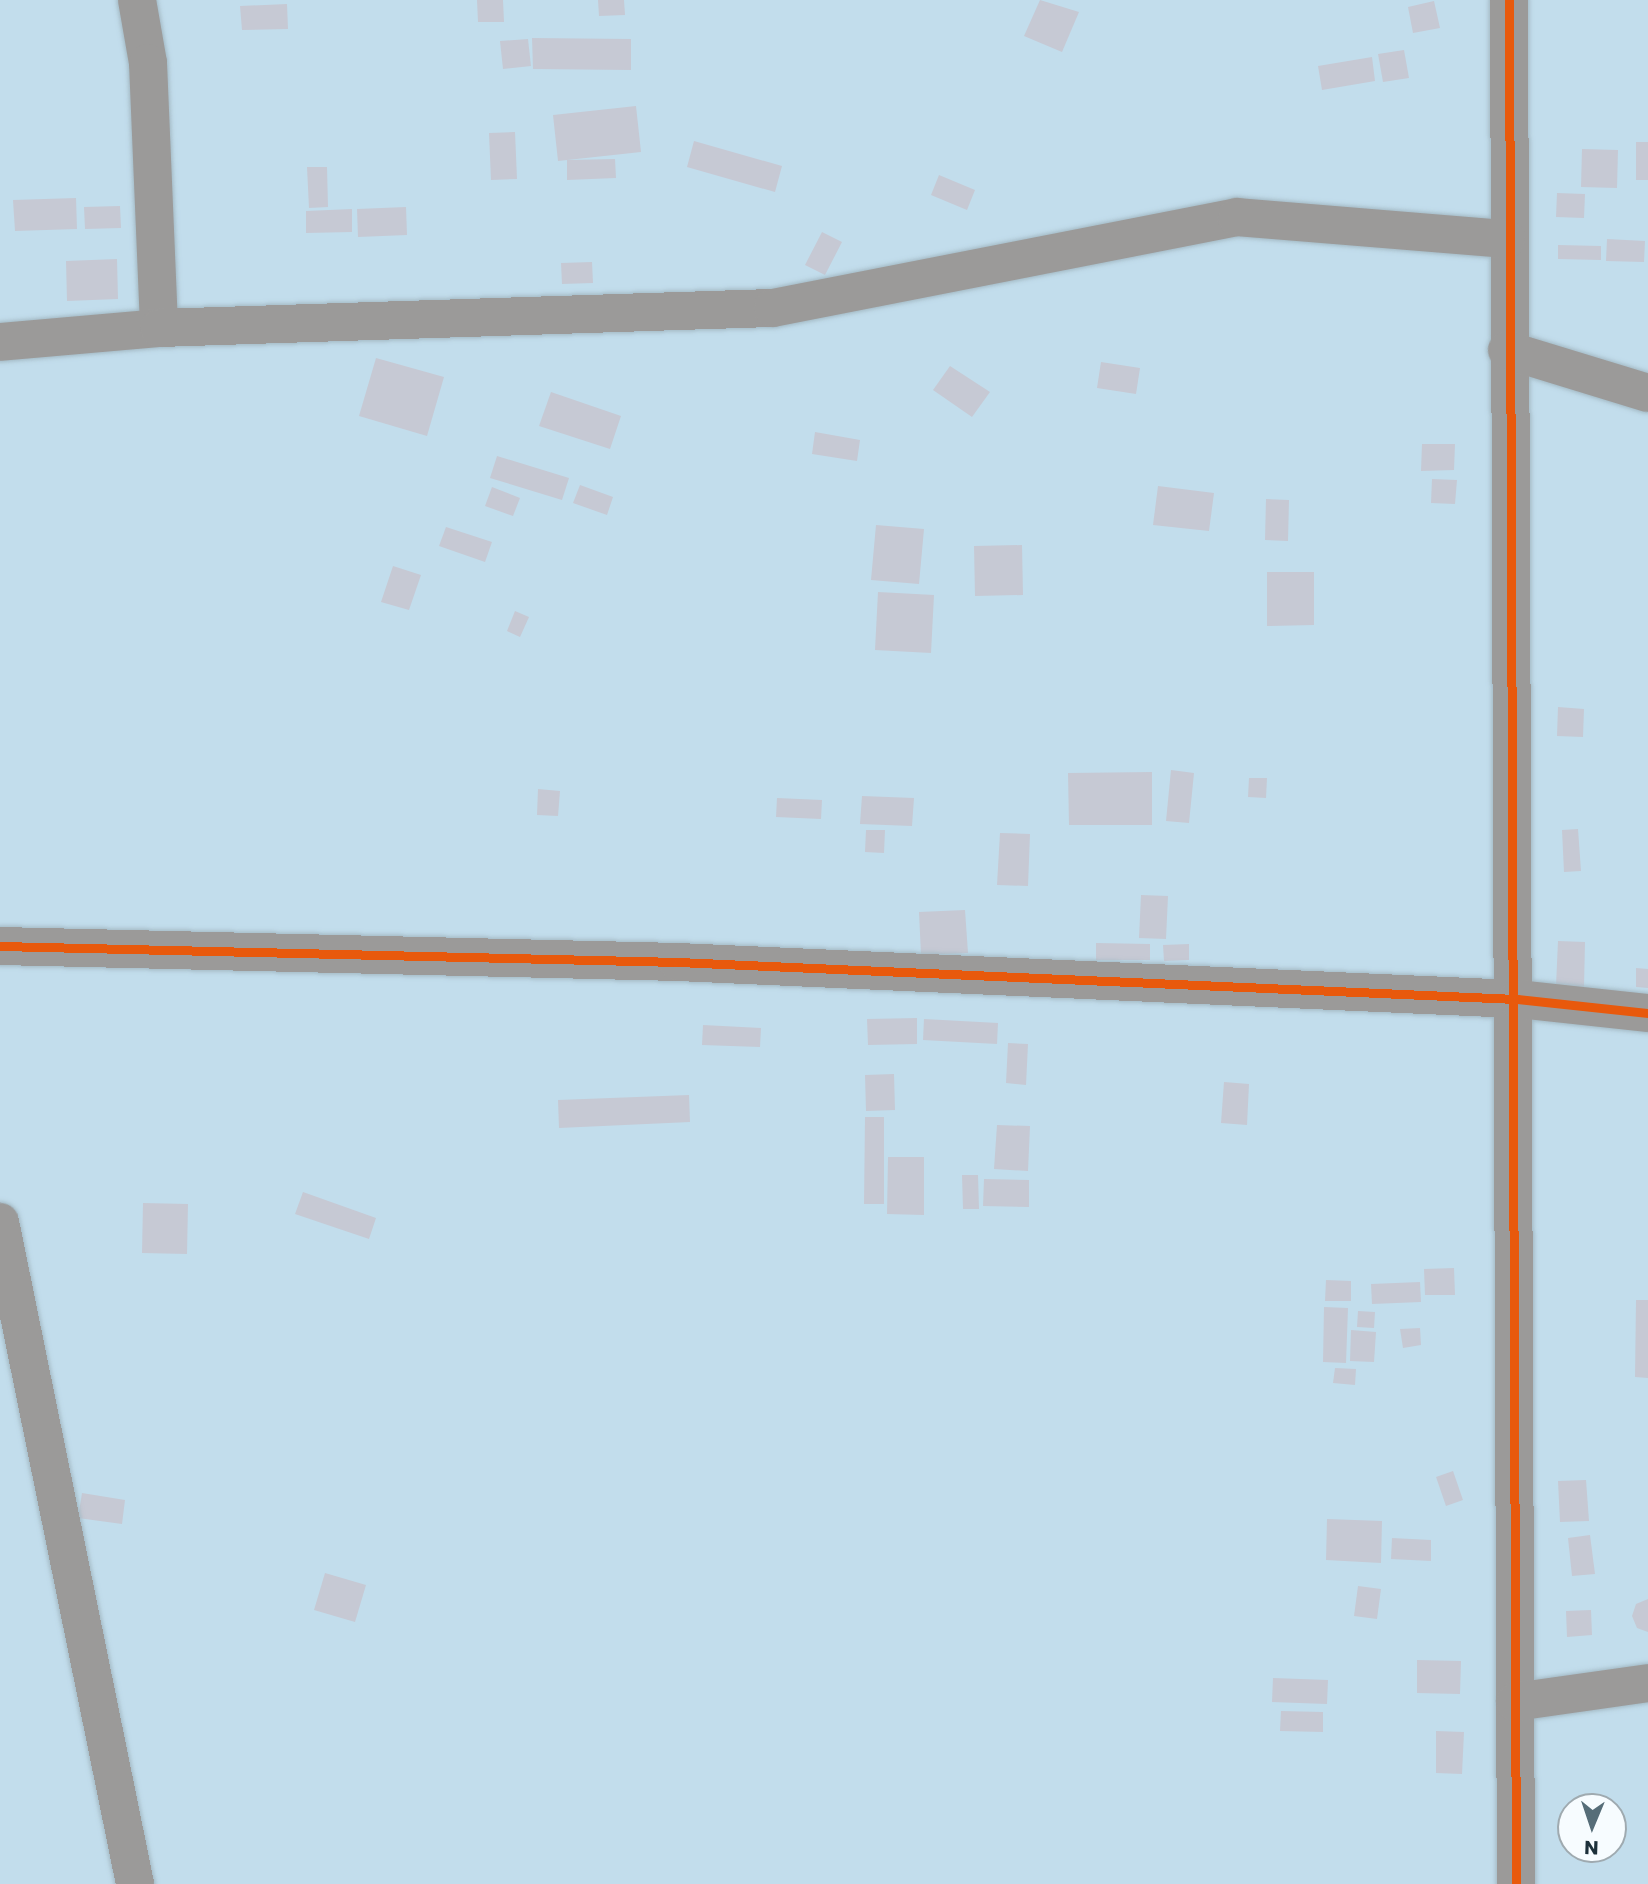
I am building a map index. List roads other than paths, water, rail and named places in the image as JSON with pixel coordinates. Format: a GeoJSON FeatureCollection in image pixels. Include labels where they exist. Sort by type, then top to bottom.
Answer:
{"type":"FeatureCollection","features":[{"type":"Feature","properties":{"kind":"street"},"geometry":{"type":"LineString","coordinates":[[137,0],[148,63],[159,328]]}},
{"type":"Feature","properties":{"kind":"street"},"geometry":{"type":"LineString","coordinates":[[1509,0],[1506,239],[1517,999],[1516,1884]]}},
{"type":"Feature","properties":{"kind":"street"},"geometry":{"type":"LineString","coordinates":[[0,342],[159,328],[773,308],[1237,217],[1506,239]]}},
{"type":"Feature","properties":{"kind":"street"},"geometry":{"type":"LineString","coordinates":[[1507,350],[1648,393]]}},
{"type":"Feature","properties":{"kind":"street"},"geometry":{"type":"LineString","coordinates":[[0,946],[678,962],[1517,999],[1648,1013]]}},
{"type":"Feature","properties":{"kind":"street"},"geometry":{"type":"LineString","coordinates":[[0,1222],[135,1884]]}},
{"type":"Feature","properties":{"kind":"street"},"geometry":{"type":"LineString","coordinates":[[1516,1702],[1648,1683]]}}]}
